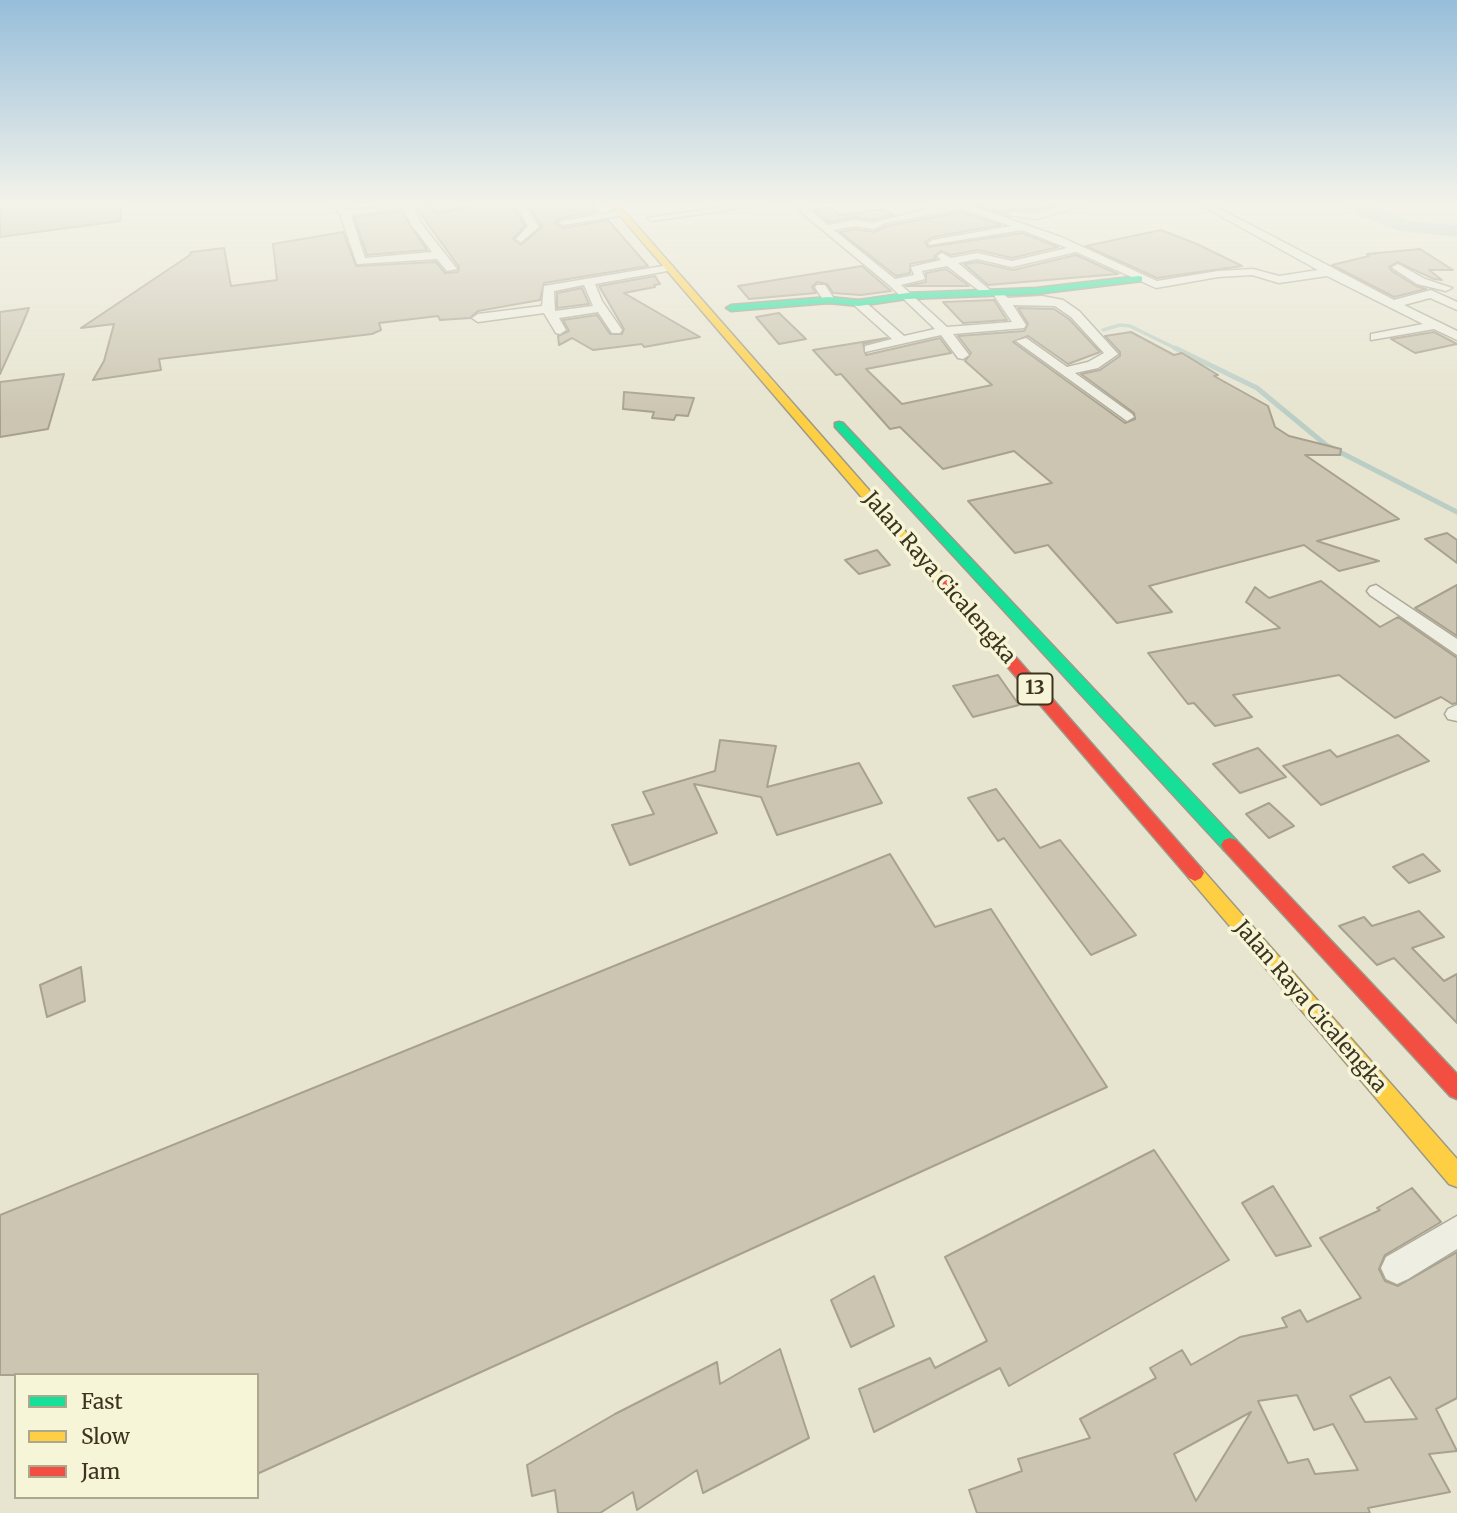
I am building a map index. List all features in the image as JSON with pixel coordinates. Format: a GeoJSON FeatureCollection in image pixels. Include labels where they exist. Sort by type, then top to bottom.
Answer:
{"type":"FeatureCollection","features":[{"type":"Feature","properties":{"kind":"main road","name":"Jalan Raya Cicalengka"},"geometry":{"type":"LineString","coordinates":[[673,274],[784,403],[942,579],[1457,1176]]}},
{"type":"Feature","properties":{"kind":"main road"},"geometry":{"type":"LineString","coordinates":[[750,328],[727,303],[825,293],[859,303],[907,296],[996,296],[1139,279]]}},
{"type":"Feature","properties":{"kind":"main road","name":"Jalan Raya Cicalengka"},"geometry":{"type":"LineString","coordinates":[[831,417],[1457,1089]]}},
{"type":"Feature","properties":{"kind":"street"},"geometry":{"type":"LineString","coordinates":[[560,330],[550,312],[548,288],[636,274]]}},
{"type":"Feature","properties":{"kind":"street"},"geometry":{"type":"LineString","coordinates":[[882,274],[944,331],[963,355]]}},
{"type":"Feature","properties":{"kind":"street"},"geometry":{"type":"LineString","coordinates":[[893,283],[921,277],[918,274]]}},
{"type":"Feature","properties":{"kind":"street"},"geometry":{"type":"LineString","coordinates":[[870,349],[944,331],[1020,324],[996,296],[966,274]]}},
{"type":"Feature","properties":{"kind":"street"},"geometry":{"type":"LineString","coordinates":[[1128,274],[1159,286],[1233,274]]}},
{"type":"Feature","properties":{"kind":"street"},"geometry":{"type":"LineString","coordinates":[[1257,274],[1279,280],[1319,274]]}},
{"type":"Feature","properties":{"kind":"street"},"geometry":{"type":"LineString","coordinates":[[1332,274],[1457,336]]}},
{"type":"Feature","properties":{"kind":"street"},"geometry":{"type":"LineString","coordinates":[[1408,274],[1421,282],[1438,284],[1457,294]]}},
{"type":"Feature","properties":{"kind":"street"},"geometry":{"type":"LineString","coordinates":[[589,282],[615,330]]}},
{"type":"Feature","properties":{"kind":"street"},"geometry":{"type":"LineString","coordinates":[[1392,304],[1431,294],[1457,306]]}},
{"type":"Feature","properties":{"kind":"street"},"geometry":{"type":"LineString","coordinates":[[996,296],[1059,303],[1075,314],[1112,354],[1093,365],[1064,372]]}},
{"type":"Feature","properties":{"kind":"street"},"geometry":{"type":"LineString","coordinates":[[859,303],[901,340]]}},
{"type":"Feature","properties":{"kind":"street"},"geometry":{"type":"LineString","coordinates":[[478,318],[511,313],[602,309]]}},
{"type":"Feature","properties":{"kind":"street"},"geometry":{"type":"LineString","coordinates":[[1375,337],[1437,325]]}},
{"type":"Feature","properties":{"kind":"street"},"geometry":{"type":"LineString","coordinates":[[1022,341],[1127,417]]}},
{"type":"Feature","properties":{"kind":"street"},"geometry":{"type":"LineString","coordinates":[[1376,591],[1457,648]]}},
{"type":"Feature","properties":{"kind":"street"},"geometry":{"type":"LineString","coordinates":[[1398,1268],[1457,1231]]}},
{"type":"Feature","properties":{"kind":"building"},"geometry":{"type":"Polygon","coordinates":[[[162,274],[229,274],[231,286],[277,280],[276,274],[601,274],[544,283],[540,300],[478,311],[470,318],[440,320],[438,316],[379,323],[381,330],[372,334],[159,359],[161,370],[93,380],[104,361],[114,324],[81,328],[162,274]]]}},
{"type":"Feature","properties":{"kind":"building"},"geometry":{"type":"Polygon","coordinates":[[[815,274],[871,274],[891,291],[861,295],[833,293],[827,284],[817,282],[812,287],[816,293],[749,299],[738,286],[815,274]]]}},
{"type":"Feature","properties":{"kind":"building"},"geometry":{"type":"Polygon","coordinates":[[[926,274],[952,274],[969,286],[906,286],[926,282],[926,274]]]}},
{"type":"Feature","properties":{"kind":"building"},"geometry":{"type":"Polygon","coordinates":[[[975,274],[1118,274],[988,285],[975,274]]]}},
{"type":"Feature","properties":{"kind":"building"},"geometry":{"type":"Polygon","coordinates":[[[1147,274],[1188,274],[1157,278],[1147,274]]]}},
{"type":"Feature","properties":{"kind":"building"},"geometry":{"type":"Polygon","coordinates":[[[1349,274],[1396,274],[1426,289],[1394,297],[1349,274]]]}},
{"type":"Feature","properties":{"kind":"building"},"geometry":{"type":"Polygon","coordinates":[[[1422,274],[1434,274],[1442,280],[1422,274]]]}},
{"type":"Feature","properties":{"kind":"building"},"geometry":{"type":"Polygon","coordinates":[[[655,276],[660,284],[654,285],[655,287],[624,293],[700,337],[644,347],[642,344],[593,350],[572,338],[559,345],[558,336],[569,331],[563,320],[597,315],[610,334],[622,334],[624,329],[599,286],[655,276]]]}},
{"type":"Feature","properties":{"kind":"building"},"geometry":{"type":"Polygon","coordinates":[[[582,288],[589,304],[557,308],[557,293],[582,288]]]}},
{"type":"Feature","properties":{"kind":"building"},"geometry":{"type":"Polygon","coordinates":[[[994,300],[1007,320],[963,323],[943,302],[994,300]]]}},
{"type":"Feature","properties":{"kind":"building"},"geometry":{"type":"Polygon","coordinates":[[[29,308],[19,332],[0,374],[0,312],[29,308]]]}},
{"type":"Feature","properties":{"kind":"building"},"geometry":{"type":"Polygon","coordinates":[[[1018,308],[1054,309],[1069,319],[1100,352],[1068,364],[1028,336],[1013,342],[1125,423],[1135,419],[1134,413],[1081,374],[1100,370],[1120,356],[1120,352],[1105,336],[1131,332],[1174,355],[1182,353],[1218,375],[1214,376],[1268,406],[1275,427],[1289,436],[1341,449],[1340,455],[1305,455],[1399,519],[1317,541],[1379,561],[1339,571],[1304,545],[1149,586],[1172,612],[1117,623],[1048,545],[1015,553],[968,501],[1052,483],[1014,451],[943,469],[900,427],[890,429],[841,374],[836,375],[813,350],[887,338],[863,344],[866,355],[940,338],[951,353],[866,369],[902,404],[992,385],[965,361],[971,353],[958,336],[1024,331],[1028,324],[1018,308]]]}},
{"type":"Feature","properties":{"kind":"building"},"geometry":{"type":"Polygon","coordinates":[[[779,313],[806,339],[779,344],[756,317],[779,313]]]}},
{"type":"Feature","properties":{"kind":"building"},"geometry":{"type":"Polygon","coordinates":[[[1434,332],[1457,344],[1415,353],[1391,339],[1434,332]]]}},
{"type":"Feature","properties":{"kind":"building"},"geometry":{"type":"Polygon","coordinates":[[[64,374],[48,429],[0,437],[0,382],[64,374]]]}},
{"type":"Feature","properties":{"kind":"building"},"geometry":{"type":"Polygon","coordinates":[[[624,392],[694,398],[688,416],[676,415],[674,420],[652,418],[654,412],[623,409],[624,392]]]}},
{"type":"Feature","properties":{"kind":"building"},"geometry":{"type":"Polygon","coordinates":[[[1447,533],[1457,540],[1457,563],[1425,539],[1447,533]]]}},
{"type":"Feature","properties":{"kind":"building"},"geometry":{"type":"Polygon","coordinates":[[[877,550],[890,565],[859,574],[845,560],[877,550]]]}},
{"type":"Feature","properties":{"kind":"building"},"geometry":{"type":"Polygon","coordinates":[[[1321,581],[1380,627],[1398,617],[1457,658],[1457,703],[1452,704],[1441,697],[1395,718],[1339,675],[1233,695],[1252,717],[1215,726],[1194,703],[1188,704],[1148,653],[1280,628],[1246,602],[1255,587],[1269,598],[1321,581]]]}},
{"type":"Feature","properties":{"kind":"building"},"geometry":{"type":"Polygon","coordinates":[[[1457,585],[1457,636],[1415,608],[1457,585]]]}},
{"type":"Feature","properties":{"kind":"building"},"geometry":{"type":"Polygon","coordinates":[[[998,675],[1019,705],[973,717],[953,686],[998,675]]]}},
{"type":"Feature","properties":{"kind":"building"},"geometry":{"type":"Polygon","coordinates":[[[1398,735],[1429,761],[1321,805],[1283,766],[1330,750],[1337,757],[1398,735]]]}},
{"type":"Feature","properties":{"kind":"building"},"geometry":{"type":"Polygon","coordinates":[[[720,740],[776,746],[767,787],[859,763],[882,803],[777,835],[761,797],[694,784],[717,833],[630,865],[612,825],[654,814],[643,792],[715,771],[720,740]]]}},
{"type":"Feature","properties":{"kind":"building"},"geometry":{"type":"Polygon","coordinates":[[[1258,748],[1286,777],[1240,793],[1213,764],[1258,748]]]}},
{"type":"Feature","properties":{"kind":"building"},"geometry":{"type":"Polygon","coordinates":[[[996,789],[1040,848],[1060,840],[1136,935],[1091,955],[1004,838],[998,841],[968,798],[996,789]]]}},
{"type":"Feature","properties":{"kind":"building"},"geometry":{"type":"Polygon","coordinates":[[[1269,803],[1294,826],[1269,838],[1246,814],[1269,803]]]}},
{"type":"Feature","properties":{"kind":"building"},"geometry":{"type":"Polygon","coordinates":[[[890,854],[935,927],[991,909],[1107,1087],[259,1473],[259,1373],[0,1375],[0,1215],[890,854]]]}},
{"type":"Feature","properties":{"kind":"building"},"geometry":{"type":"Polygon","coordinates":[[[1423,854],[1440,871],[1409,883],[1393,867],[1423,854]]]}},
{"type":"Feature","properties":{"kind":"building"},"geometry":{"type":"Polygon","coordinates":[[[1419,911],[1444,937],[1412,948],[1444,981],[1457,974],[1457,1023],[1394,958],[1377,965],[1339,926],[1364,917],[1372,926],[1419,911]]]}},
{"type":"Feature","properties":{"kind":"building"},"geometry":{"type":"Polygon","coordinates":[[[81,967],[85,1001],[47,1017],[40,985],[81,967]]]}},
{"type":"Feature","properties":{"kind":"building"},"geometry":{"type":"Polygon","coordinates":[[[1154,1150],[1229,1260],[1009,1386],[1000,1368],[874,1432],[859,1389],[930,1358],[935,1368],[987,1341],[945,1257],[1154,1150]]]}},
{"type":"Feature","properties":{"kind":"building"},"geometry":{"type":"Polygon","coordinates":[[[1273,1186],[1311,1246],[1276,1256],[1242,1203],[1273,1186]]]}},
{"type":"Feature","properties":{"kind":"building"},"geometry":{"type":"Polygon","coordinates":[[[1412,1188],[1441,1222],[1385,1255],[1379,1269],[1385,1281],[1398,1286],[1457,1252],[1457,1398],[1436,1409],[1457,1451],[1429,1454],[1450,1492],[1368,1508],[1370,1513],[977,1513],[969,1490],[1022,1471],[1018,1459],[1090,1438],[1080,1419],[1156,1378],[1150,1368],[1182,1350],[1191,1365],[1240,1337],[1287,1327],[1282,1318],[1300,1310],[1307,1322],[1361,1298],[1320,1238],[1380,1210],[1377,1208],[1412,1188]],[[1390,1377],[1350,1396],[1365,1422],[1417,1419],[1390,1377]],[[1297,1395],[1258,1401],[1288,1463],[1308,1459],[1315,1474],[1358,1470],[1333,1424],[1314,1430],[1297,1395]],[[1251,1412],[1174,1454],[1196,1501],[1251,1412]]]}},
{"type":"Feature","properties":{"kind":"building"},"geometry":{"type":"Polygon","coordinates":[[[874,1276],[894,1326],[851,1347],[831,1300],[874,1276]]]}},
{"type":"Feature","properties":{"kind":"building"},"geometry":{"type":"Polygon","coordinates":[[[780,1349],[809,1438],[703,1493],[697,1470],[637,1510],[633,1492],[600,1513],[558,1513],[555,1490],[532,1496],[527,1465],[615,1414],[717,1362],[720,1384],[780,1349]]]}},
{"type":"Feature","properties":{"kind":"waterway"},"geometry":{"type":"LineString","coordinates":[[1103,330],[1120,325],[1130,326],[1179,350]]}},
{"type":"Feature","properties":{"kind":"waterway"},"geometry":{"type":"LineString","coordinates":[[1175,348],[1257,388],[1326,445],[1457,512]]}},
{"type":"Feature","properties":{"kind":"traffic: fast"},"geometry":{"type":"LineString","coordinates":[[731,308],[829,300],[859,303],[907,296],[1036,291],[1139,279]]}},
{"type":"Feature","properties":{"kind":"traffic: fast"},"geometry":{"type":"LineString","coordinates":[[839,425],[1230,845]]}},
{"type":"Feature","properties":{"kind":"traffic: slow"},"geometry":{"type":"LineString","coordinates":[[674,274],[943,583]]}},
{"type":"Feature","properties":{"kind":"traffic: slow"},"geometry":{"type":"LineString","coordinates":[[1195,873],[1457,1176]]}},
{"type":"Feature","properties":{"kind":"traffic: jam"},"geometry":{"type":"LineString","coordinates":[[943,583],[1195,873]]}},
{"type":"Feature","properties":{"kind":"traffic: jam"},"geometry":{"type":"LineString","coordinates":[[1230,845],[1457,1089]]}}]}
